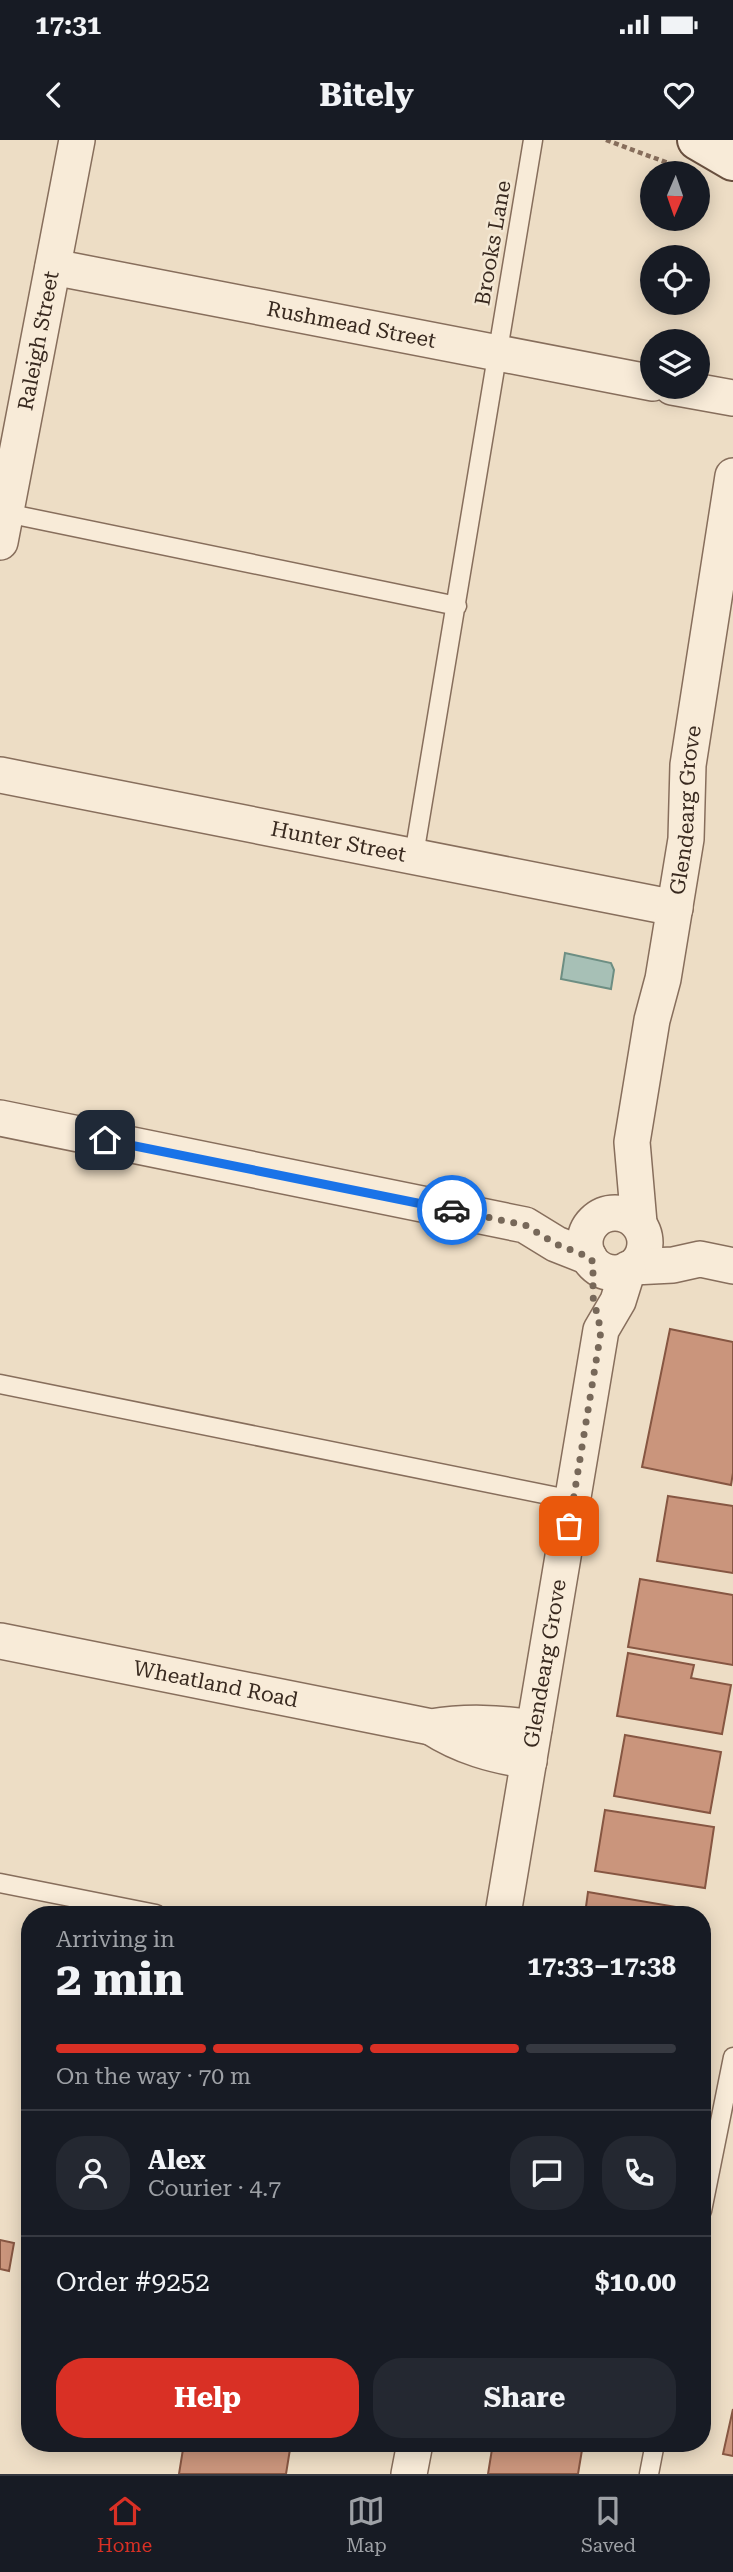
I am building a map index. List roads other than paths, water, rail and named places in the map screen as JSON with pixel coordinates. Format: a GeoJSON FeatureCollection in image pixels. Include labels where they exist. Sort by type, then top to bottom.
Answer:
{"type":"FeatureCollection","features":[{"type":"Feature","properties":{"kind":"street","name":"Raleigh Street"},"geometry":{"type":"LineString","coordinates":[[3,528],[77,140]]}},
{"type":"Feature","properties":{"kind":"street"},"geometry":{"type":"LineString","coordinates":[[689,153],[733,161]]}},
{"type":"Feature","properties":{"kind":"street","name":"Rushmead Street"},"geometry":{"type":"LineString","coordinates":[[53,267],[640,380]]}},
{"type":"Feature","properties":{"kind":"street"},"geometry":{"type":"LineString","coordinates":[[710,394],[733,398]]}},
{"type":"Feature","properties":{"kind":"street","name":"Glendearg Grove"},"geometry":{"type":"LineString","coordinates":[[640,1226],[632,1142],[686,839],[688,765],[733,476]]}},
{"type":"Feature","properties":{"kind":"street","name":"Hunter Street"},"geometry":{"type":"LineString","coordinates":[[0,775],[675,908]]}},
{"type":"Feature","properties":{"kind":"street"},"geometry":{"type":"LineString","coordinates":[[0,1118],[525,1225],[610,1272],[630,1268],[716,1262]]}},
{"type":"Feature","properties":{"kind":"street","name":"Glendearg Grove"},"geometry":{"type":"LineString","coordinates":[[596,1220],[632,1142]]}},
{"type":"Feature","properties":{"kind":"street"},"geometry":{"type":"LineString","coordinates":[[525,1225],[555,1219],[596,1220],[609,1213],[620,1213],[640,1226],[716,1262]]}},
{"type":"Feature","properties":{"kind":"street"},"geometry":{"type":"LineString","coordinates":[[591,1260],[586,1239],[596,1220]]}},
{"type":"Feature","properties":{"kind":"street"},"geometry":{"type":"LineString","coordinates":[[630,1268],[644,1250],[645,1239],[640,1226]]}},
{"type":"Feature","properties":{"kind":"street","name":"Glendearg Grove"},"geometry":{"type":"LineString","coordinates":[[591,1260],[593,1297],[601,1331]]}},
{"type":"Feature","properties":{"kind":"street","name":"Glendearg Grove"},"geometry":{"type":"LineString","coordinates":[[504,1906],[601,1331],[618,1301],[630,1268]]}},
{"type":"Feature","properties":{"kind":"street","name":"Wheatland Road"},"geometry":{"type":"LineString","coordinates":[[0,1641],[431,1727],[452,1740],[492,1755],[531,1745]]}},
{"type":"Feature","properties":{"kind":"street"},"geometry":{"type":"LineString","coordinates":[[410,2474],[414,2452]]}},
{"type":"Feature","properties":{"kind":"lane","name":"Brooks Lane"},"geometry":{"type":"LineString","coordinates":[[414,855],[533,140]]}},
{"type":"Feature","properties":{"kind":"lane"},"geometry":{"type":"LineString","coordinates":[[3,528],[457,606]]}},
{"type":"Feature","properties":{"kind":"lane"},"geometry":{"type":"LineString","coordinates":[[0,1384],[573,1500]]}},
{"type":"Feature","properties":{"kind":"lane"},"geometry":{"type":"LineString","coordinates":[[0,1883],[116,1906]]}},
{"type":"Feature","properties":{"kind":"lane"},"geometry":{"type":"LineString","coordinates":[[711,2166],[733,2057]]}},
{"type":"Feature","properties":{"kind":"lane"},"geometry":{"type":"LineString","coordinates":[[649,2474],[653,2452]]}}]}
